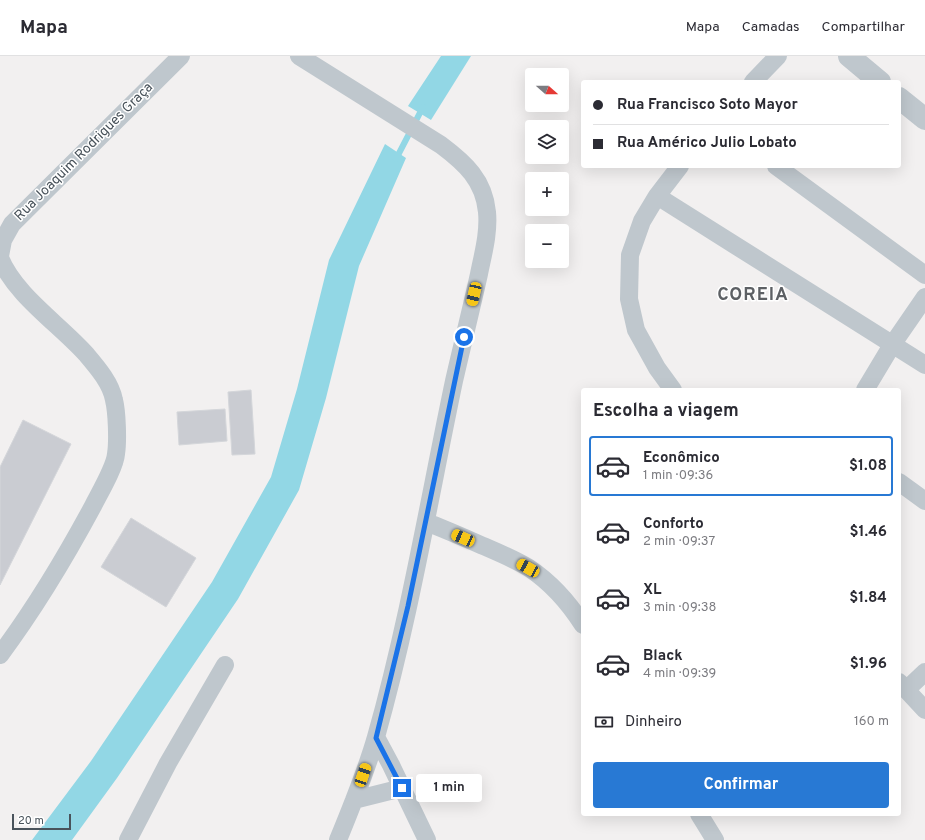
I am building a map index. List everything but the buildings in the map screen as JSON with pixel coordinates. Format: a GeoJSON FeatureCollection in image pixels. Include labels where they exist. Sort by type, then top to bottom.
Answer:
{"type":"FeatureCollection","features":[{"type":"Feature","properties":{"kind":"street","name":"Rua Joaquim Rodrigues Graça"},"geometry":{"type":"LineString","coordinates":[[0,655],[28,618],[72,544],[103,488],[116,455],[114,400],[104,377],[86,354],[16,285],[5,270],[0,257],[3,240],[12,224],[181,56]]}},
{"type":"Feature","properties":{"kind":"street"},"geometry":{"type":"LineString","coordinates":[[299,56],[441,145],[469,168],[484,197],[487,214],[483,255],[449,406],[426,522],[376,738],[338,840]]}},
{"type":"Feature","properties":{"kind":"street"},"geometry":{"type":"LineString","coordinates":[[755,80],[778,56]]}},
{"type":"Feature","properties":{"kind":"street"},"geometry":{"type":"LineString","coordinates":[[849,56],[878,80]]}},
{"type":"Feature","properties":{"kind":"street"},"geometry":{"type":"LineString","coordinates":[[901,100],[925,119]]}},
{"type":"Feature","properties":{"kind":"street"},"geometry":{"type":"LineString","coordinates":[[672,388],[657,368],[636,330],[629,299],[630,255],[642,221],[657,196],[678,168]]}},
{"type":"Feature","properties":{"kind":"street"},"geometry":{"type":"LineString","coordinates":[[779,168],[925,275]]}},
{"type":"Feature","properties":{"kind":"street"},"geometry":{"type":"LineString","coordinates":[[657,196],[925,365]]}},
{"type":"Feature","properties":{"kind":"street"},"geometry":{"type":"LineString","coordinates":[[866,388],[892,345],[925,297]]}},
{"type":"Feature","properties":{"kind":"street"},"geometry":{"type":"LineString","coordinates":[[901,483],[925,501]]}},
{"type":"Feature","properties":{"kind":"street"},"geometry":{"type":"LineString","coordinates":[[426,522],[511,558],[528,568],[543,578],[576,614],[581,622]]}},
{"type":"Feature","properties":{"kind":"street"},"geometry":{"type":"LineString","coordinates":[[128,840],[168,763],[225,665]]}},
{"type":"Feature","properties":{"kind":"street"},"geometry":{"type":"LineString","coordinates":[[925,672],[902,686],[925,710]]}},
{"type":"Feature","properties":{"kind":"street"},"geometry":{"type":"LineString","coordinates":[[376,738],[427,840]]}},
{"type":"Feature","properties":{"kind":"street"},"geometry":{"type":"LineString","coordinates":[[354,800],[402,788]]}},
{"type":"Feature","properties":{"kind":"street"},"geometry":{"type":"LineString","coordinates":[[700,816],[715,840]]}},
{"type":"Feature","properties":{"kind":"water"},"geometry":{"type":"Polygon","coordinates":[[[441,56],[471,56],[431,120],[408,106],[441,56]]]}},
{"type":"Feature","properties":{"kind":"water"},"geometry":{"type":"Polygon","coordinates":[[[385,144],[406,158],[359,266],[326,398],[299,490],[238,599],[117,778],[72,840],[32,840],[91,761],[212,582],[271,477],[297,389],[329,260],[385,144]]]}},
{"type":"Feature","properties":{"kind":"waterway"},"geometry":{"type":"LineString","coordinates":[[396,159],[423,107]]}},
{"type":"Feature","properties":{"kind":"district","name":"COREIA"},"geometry":{"type":"Point","coordinates":[753,295]}},
{"type":"Feature","properties":{"kind":"route"},"geometry":{"type":"LineString","coordinates":[[402,788],[376,738],[408,606],[464,337]]}}]}
